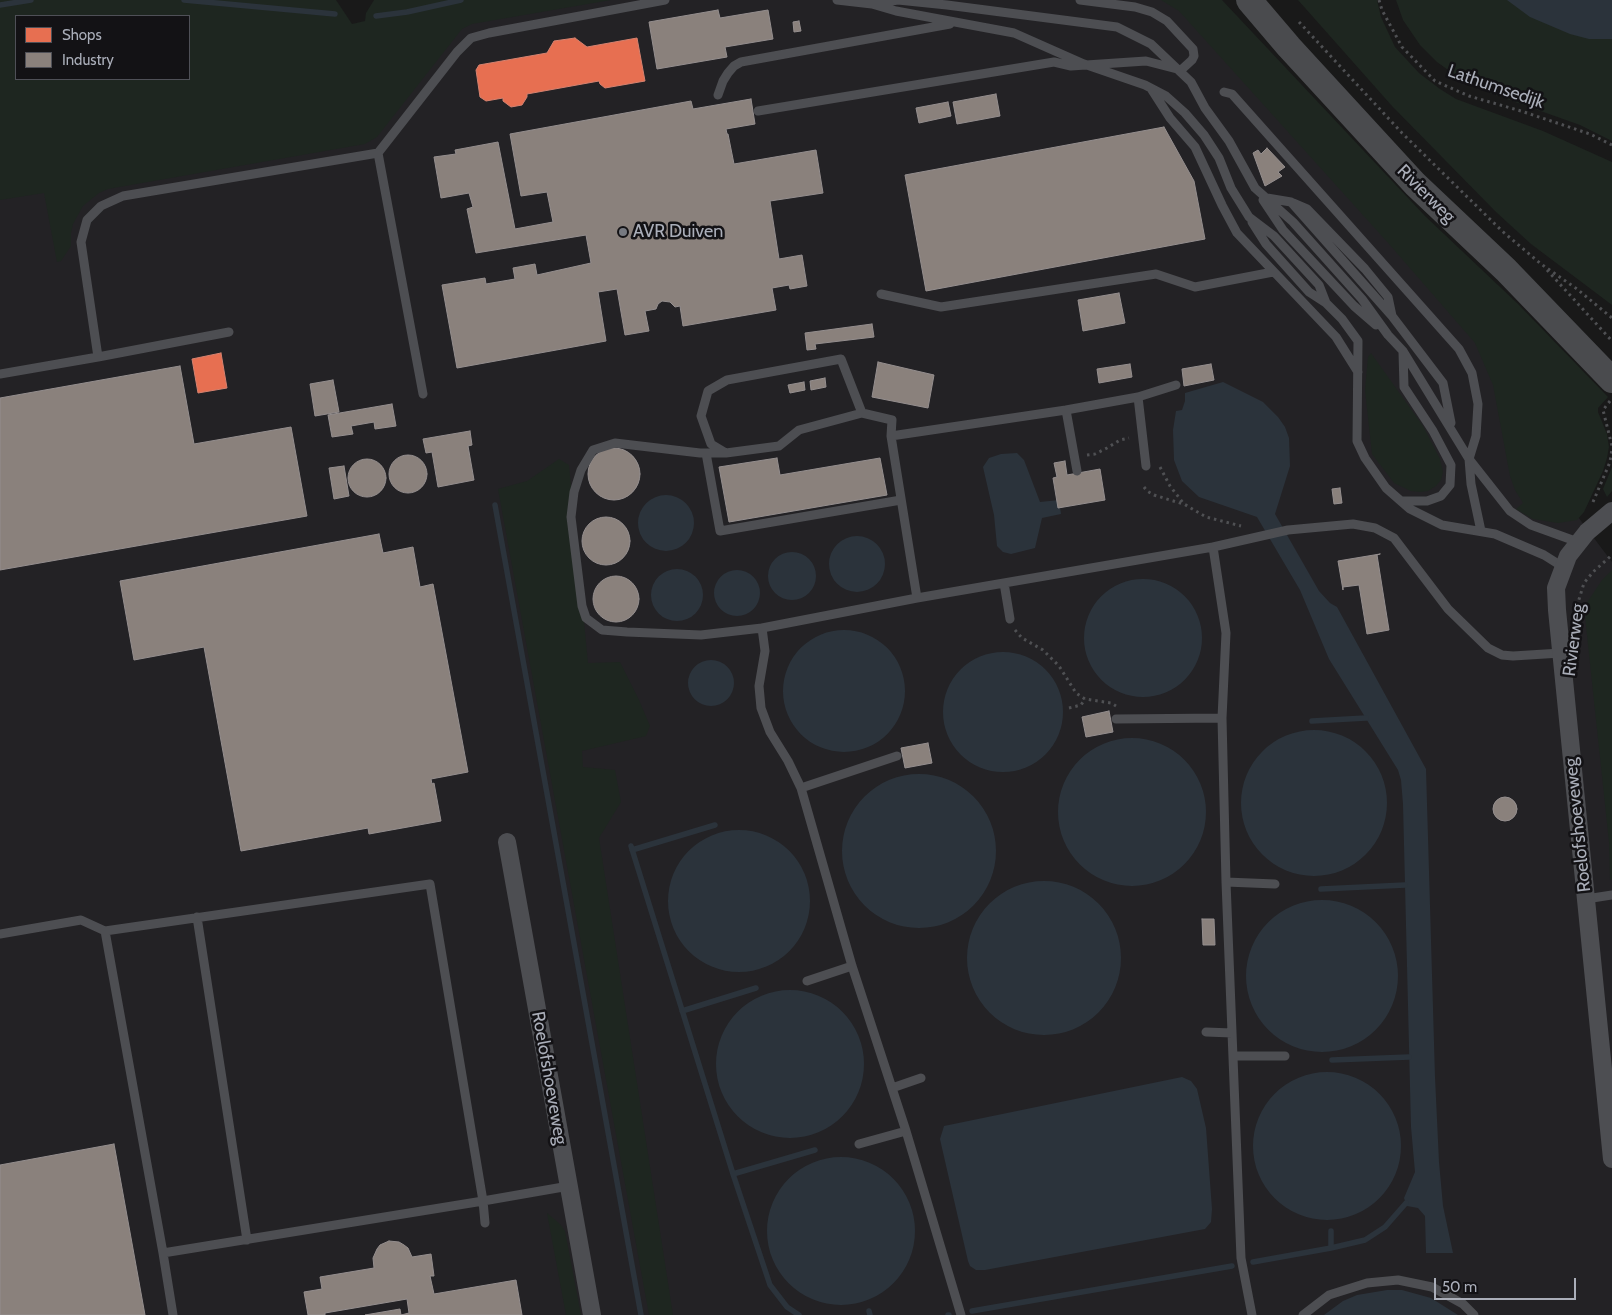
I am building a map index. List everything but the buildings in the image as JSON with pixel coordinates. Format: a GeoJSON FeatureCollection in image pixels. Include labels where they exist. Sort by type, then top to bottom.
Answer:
{"type":"FeatureCollection","features":[{"type":"Feature","properties":{"kind":"main road","name":"Rivierweg"},"geometry":{"type":"LineString","coordinates":[[1249,0],[1289,47],[1415,184],[1506,270],[1612,380]]}},
{"type":"Feature","properties":{"kind":"street","name":"Roelofshoeveweg"},"geometry":{"type":"LineString","coordinates":[[1612,511],[1582,537],[1568,556],[1556,588],[1556,610],[1612,1159]]}},
{"type":"Feature","properties":{"kind":"street","name":"Roelofshoeveweg"},"geometry":{"type":"LineString","coordinates":[[507,842],[592,1315]]}},
{"type":"Feature","properties":{"kind":"lane"},"geometry":{"type":"LineString","coordinates":[[98,357],[81,242],[87,220],[101,206],[123,196],[378,153],[457,52],[471,38],[517,27],[665,0]]}},
{"type":"Feature","properties":{"kind":"lane"},"geometry":{"type":"LineString","coordinates":[[837,0],[872,4],[896,11],[1014,33],[1084,64],[1150,88],[1172,102],[1204,134],[1219,158],[1230,188],[1266,244],[1308,292],[1326,303],[1342,319],[1358,341],[1358,441],[1365,458],[1386,488],[1410,508],[1442,525],[1495,534],[1544,555],[1563,567]]}},
{"type":"Feature","properties":{"kind":"lane"},"geometry":{"type":"LineString","coordinates":[[872,4],[898,0],[1117,27],[1151,44],[1191,82],[1205,108],[1229,141],[1255,188],[1283,230],[1354,306],[1388,335]]}},
{"type":"Feature","properties":{"kind":"lane"},"geometry":{"type":"LineString","coordinates":[[1080,0],[1135,7],[1152,12],[1167,21],[1193,49],[1194,56],[1192,60],[1179,70]]}},
{"type":"Feature","properties":{"kind":"lane"},"geometry":{"type":"LineString","coordinates":[[718,95],[728,73],[741,62],[958,23]]}},
{"type":"Feature","properties":{"kind":"lane"},"geometry":{"type":"LineString","coordinates":[[758,111],[1054,62],[1071,66],[1146,61],[1179,70]]}},
{"type":"Feature","properties":{"kind":"lane"},"geometry":{"type":"LineString","coordinates":[[1150,88],[1170,118],[1194,147],[1237,233],[1336,337],[1358,372]]}},
{"type":"Feature","properties":{"kind":"lane"},"geometry":{"type":"LineString","coordinates":[[1224,92],[1232,94],[1459,349],[1472,373],[1478,404],[1476,436],[1469,459],[1470,484],[1482,531]]}},
{"type":"Feature","properties":{"kind":"lane"},"geometry":{"type":"LineString","coordinates":[[378,153],[423,394]]}},
{"type":"Feature","properties":{"kind":"lane"},"geometry":{"type":"LineString","coordinates":[[1255,188],[1293,222],[1357,294],[1402,351],[1452,428],[1469,459],[1510,511],[1530,525],[1582,537]]}},
{"type":"Feature","properties":{"kind":"lane"},"geometry":{"type":"LineString","coordinates":[[1266,198],[1291,202],[1392,316],[1443,383],[1452,428]]}},
{"type":"Feature","properties":{"kind":"lane"},"geometry":{"type":"LineString","coordinates":[[881,294],[941,307],[1156,274],[1196,287],[1274,272]]}},
{"type":"Feature","properties":{"kind":"lane"},"geometry":{"type":"LineString","coordinates":[[0,374],[229,332]]}},
{"type":"Feature","properties":{"kind":"lane"},"geometry":{"type":"LineString","coordinates":[[1402,351],[1404,387],[1433,431],[1451,465],[1450,485],[1440,496],[1427,500],[1402,501]]}},
{"type":"Feature","properties":{"kind":"lane"},"geometry":{"type":"LineString","coordinates":[[726,453],[711,444],[701,416],[708,391],[727,380],[842,359],[862,413]]}},
{"type":"Feature","properties":{"kind":"lane"},"geometry":{"type":"LineString","coordinates":[[891,436],[1066,410],[1138,397],[1176,385]]}},
{"type":"Feature","properties":{"kind":"lane"},"geometry":{"type":"LineString","coordinates":[[1138,397],[1146,466]]}},
{"type":"Feature","properties":{"kind":"lane"},"geometry":{"type":"LineString","coordinates":[[1066,410],[1077,471]]}},
{"type":"Feature","properties":{"kind":"lane"},"geometry":{"type":"LineString","coordinates":[[917,598],[891,436],[892,420],[862,413],[799,430],[779,446],[726,453],[706,453],[616,443],[594,450],[581,470],[574,492],[572,516],[582,606],[586,618],[602,630],[701,635],[762,628],[917,598],[1214,547],[1288,530],[1354,524],[1375,528],[1394,538],[1448,609],[1488,648],[1502,655],[1513,656],[1561,653]]}},
{"type":"Feature","properties":{"kind":"lane"},"geometry":{"type":"LineString","coordinates":[[706,453],[720,531],[902,500]]}},
{"type":"Feature","properties":{"kind":"lane"},"geometry":{"type":"LineString","coordinates":[[1214,547],[1226,633],[1222,718],[1226,882],[1241,1258],[1252,1315]]}},
{"type":"Feature","properties":{"kind":"lane"},"geometry":{"type":"LineString","coordinates":[[1004,583],[1010,619]]}},
{"type":"Feature","properties":{"kind":"lane"},"geometry":{"type":"LineString","coordinates":[[762,628],[765,650],[759,686],[761,708],[770,732],[788,761],[801,788],[852,966],[906,1132],[961,1315]]}},
{"type":"Feature","properties":{"kind":"lane"},"geometry":{"type":"LineString","coordinates":[[1116,719],[1222,718]]}},
{"type":"Feature","properties":{"kind":"lane"},"geometry":{"type":"LineString","coordinates":[[801,788],[897,756]]}},
{"type":"Feature","properties":{"kind":"lane"},"geometry":{"type":"LineString","coordinates":[[1226,882],[1275,884]]}},
{"type":"Feature","properties":{"kind":"lane"},"geometry":{"type":"LineString","coordinates":[[0,934],[82,920],[105,931],[430,884],[485,1223]]}},
{"type":"Feature","properties":{"kind":"lane"},"geometry":{"type":"LineString","coordinates":[[1586,899],[1612,895]]}},
{"type":"Feature","properties":{"kind":"lane"},"geometry":{"type":"LineString","coordinates":[[197,917],[247,1240]]}},
{"type":"Feature","properties":{"kind":"lane"},"geometry":{"type":"LineString","coordinates":[[105,931],[173,1315]]}},
{"type":"Feature","properties":{"kind":"lane"},"geometry":{"type":"LineString","coordinates":[[807,981],[852,966]]}},
{"type":"Feature","properties":{"kind":"lane"},"geometry":{"type":"LineString","coordinates":[[1206,1032],[1232,1033]]}},
{"type":"Feature","properties":{"kind":"lane"},"geometry":{"type":"LineString","coordinates":[[1234,1056],[1285,1056]]}},
{"type":"Feature","properties":{"kind":"lane"},"geometry":{"type":"LineString","coordinates":[[892,1088],[921,1078]]}},
{"type":"Feature","properties":{"kind":"lane"},"geometry":{"type":"LineString","coordinates":[[859,1144],[906,1132]]}},
{"type":"Feature","properties":{"kind":"lane"},"geometry":{"type":"LineString","coordinates":[[163,1253],[569,1186]]}},
{"type":"Feature","properties":{"kind":"lane"},"geometry":{"type":"LineString","coordinates":[[1303,1315],[1329,1295],[1367,1283],[1398,1280],[1432,1287],[1463,1304],[1474,1315]]}},
{"type":"Feature","properties":{"kind":"path","name":"Lathumsedijk"},"geometry":{"type":"LineString","coordinates":[[1379,0],[1382,10],[1402,47],[1435,81],[1469,96],[1590,134],[1612,145]]}},
{"type":"Feature","properties":{"kind":"path","name":"Rivierweg"},"geometry":{"type":"LineString","coordinates":[[1295,17],[1402,133],[1502,231],[1541,264],[1577,289],[1612,318]]}},
{"type":"Feature","properties":{"kind":"path"},"geometry":{"type":"LineString","coordinates":[[1541,264],[1612,341]]}},
{"type":"Feature","properties":{"kind":"path"},"geometry":{"type":"LineString","coordinates":[[1582,537],[1610,462],[1612,447],[1603,410],[1612,398]]}},
{"type":"Feature","properties":{"kind":"path"},"geometry":{"type":"LineString","coordinates":[[1074,457],[1094,454],[1120,440],[1134,438],[1143,441],[1149,445],[1170,486],[1184,504]]}},
{"type":"Feature","properties":{"kind":"path"},"geometry":{"type":"LineString","coordinates":[[1144,487],[1154,495],[1184,504],[1206,517],[1253,529],[1263,536]]}},
{"type":"Feature","properties":{"kind":"path","name":"Rivierweg"},"geometry":{"type":"LineString","coordinates":[[1576,608],[1584,583],[1612,555]]}},
{"type":"Feature","properties":{"kind":"path"},"geometry":{"type":"LineString","coordinates":[[1010,619],[1012,626],[1022,638],[1043,650],[1059,666],[1076,693],[1085,699],[1111,703],[1141,719]]}},
{"type":"Feature","properties":{"kind":"path"},"geometry":{"type":"LineString","coordinates":[[1069,708],[1081,705],[1085,699]]}},
{"type":"Feature","properties":{"kind":"shaded area"},"geometry":{"type":"Polygon","coordinates":[[[0,0],[336,0],[352,24],[365,21],[366,13],[374,0],[611,0],[472,24],[462,29],[377,137],[365,144],[108,189],[99,193],[83,206],[73,224],[71,246],[61,261],[57,262],[44,193],[0,200],[0,0]]]}},
{"type":"Feature","properties":{"kind":"shaded area"},"geometry":{"type":"Polygon","coordinates":[[[509,0],[1184,0],[1492,350],[1557,489],[1612,562],[1612,1315],[0,1315],[0,93],[190,79],[509,0]]]}},
{"type":"Feature","properties":{"kind":"shaded area"},"geometry":{"type":"Polygon","coordinates":[[[1161,0],[1222,0],[1425,216],[1518,304],[1608,397],[1598,408],[1607,434],[1609,447],[1607,458],[1584,512],[1577,520],[1558,523],[1533,519],[1516,509],[1523,503],[1515,490],[1510,476],[1493,385],[1475,343],[1389,244],[1179,11],[1161,0]]]}},
{"type":"Feature","properties":{"kind":"shaded area"},"geometry":{"type":"Polygon","coordinates":[[[1298,0],[1377,0],[1381,17],[1395,47],[1419,73],[1440,89],[1456,99],[1543,131],[1612,162],[1612,305],[1531,244],[1496,212],[1392,106],[1298,0]]]}},
{"type":"Feature","properties":{"kind":"shaded area"},"geometry":{"type":"Polygon","coordinates":[[[1396,0],[1612,0],[1612,141],[1580,125],[1487,92],[1458,77],[1437,62],[1420,45],[1403,20],[1396,0]]]}},
{"type":"Feature","properties":{"kind":"shaded area"},"geometry":{"type":"Polygon","coordinates":[[[1507,0],[1612,0],[1612,39],[1589,39],[1570,34],[1530,17],[1507,0]]]}},
{"type":"Feature","properties":{"kind":"shaded area"},"geometry":{"type":"Polygon","coordinates":[[[1371,353],[1423,426],[1440,459],[1443,472],[1441,480],[1428,491],[1411,491],[1394,483],[1372,454],[1365,390],[1368,357],[1371,353]]]}},
{"type":"Feature","properties":{"kind":"shaded area"},"geometry":{"type":"Polygon","coordinates":[[[1223,382],[1263,402],[1285,427],[1289,438],[1290,466],[1275,514],[1319,591],[1330,603],[1337,607],[1426,769],[1439,1162],[1443,1206],[1453,1253],[1426,1253],[1425,1216],[1418,1208],[1407,1206],[1404,1198],[1415,1172],[1411,1127],[1401,780],[1398,770],[1329,659],[1300,590],[1257,517],[1199,497],[1182,481],[1174,460],[1173,430],[1176,411],[1182,410],[1185,393],[1223,382]]]}},
{"type":"Feature","properties":{"kind":"shaded area"},"geometry":{"type":"Polygon","coordinates":[[[1017,453],[1024,460],[1040,502],[1059,500],[1061,514],[1042,518],[1035,548],[1011,554],[1003,552],[997,546],[994,515],[983,467],[989,458],[1001,454],[1017,453]]]}},
{"type":"Feature","properties":{"kind":"shaded area"},"geometry":{"type":"Polygon","coordinates":[[[559,459],[569,465],[588,663],[620,662],[650,726],[646,736],[582,751],[583,767],[615,770],[621,802],[599,838],[673,1315],[649,1315],[498,489],[527,481],[559,459]]]}},
{"type":"Feature","properties":{"kind":"shaded area"},"geometry":{"type":"Polygon","coordinates":[[[1612,467],[1612,491],[1607,497],[1603,489],[1612,467]]]}},
{"type":"Feature","properties":{"kind":"shaded area"},"geometry":{"type":"Polygon","coordinates":[[[666,495],[677,497],[686,503],[692,512],[694,523],[692,534],[686,543],[677,549],[666,551],[655,549],[646,543],[640,534],[638,523],[640,512],[646,503],[655,497],[666,495]]]}},
{"type":"Feature","properties":{"kind":"shaded area"},"geometry":{"type":"Polygon","coordinates":[[[852,536],[862,536],[877,544],[883,553],[885,564],[883,575],[877,584],[862,592],[852,592],[841,587],[834,580],[829,569],[829,559],[834,548],[841,541],[852,536]]]}},
{"type":"Feature","properties":{"kind":"shaded area"},"geometry":{"type":"Polygon","coordinates":[[[792,552],[801,554],[809,559],[814,567],[816,576],[814,585],[809,593],[801,598],[792,600],[783,598],[775,593],[770,585],[768,576],[770,567],[775,559],[783,554],[792,552]]]}},
{"type":"Feature","properties":{"kind":"shaded area"},"geometry":{"type":"Polygon","coordinates":[[[672,569],[682,569],[696,576],[703,590],[703,600],[696,614],[682,621],[672,621],[662,617],[655,610],[651,600],[651,590],[655,580],[662,573],[672,569]]]}},
{"type":"Feature","properties":{"kind":"shaded area"},"geometry":{"type":"Polygon","coordinates":[[[733,570],[741,570],[750,574],[756,580],[760,593],[756,606],[750,612],[741,616],[733,616],[724,612],[718,606],[714,597],[714,589],[718,580],[724,574],[733,570]]]}},
{"type":"Feature","properties":{"kind":"shaded area"},"geometry":{"type":"Polygon","coordinates":[[[1612,570],[1612,879],[1610,880],[1609,842],[1584,607],[1602,580],[1612,570]]]}},
{"type":"Feature","properties":{"kind":"shaded area"},"geometry":{"type":"Polygon","coordinates":[[[1143,579],[1166,584],[1185,596],[1197,615],[1202,638],[1197,661],[1185,680],[1166,692],[1143,697],[1120,692],[1101,680],[1089,661],[1084,638],[1089,615],[1101,596],[1120,584],[1143,579]]]}},
{"type":"Feature","properties":{"kind":"shaded area"},"geometry":{"type":"Polygon","coordinates":[[[844,630],[867,635],[887,648],[900,668],[905,691],[900,714],[887,734],[867,747],[844,752],[821,747],[801,734],[788,714],[783,691],[788,668],[801,648],[821,635],[844,630]]]}},
{"type":"Feature","properties":{"kind":"shaded area"},"geometry":{"type":"Polygon","coordinates":[[[1003,652],[1015,653],[1026,657],[1036,662],[1045,670],[1053,679],[1058,689],[1062,700],[1062,724],[1058,735],[1053,745],[1045,754],[1036,762],[1026,767],[1015,771],[1003,772],[991,771],[980,767],[970,762],[961,754],[953,745],[948,735],[944,724],[943,712],[944,700],[948,689],[953,679],[961,670],[970,662],[980,657],[991,653],[1003,652]]]}},
{"type":"Feature","properties":{"kind":"shaded area"},"geometry":{"type":"Polygon","coordinates":[[[716,660],[728,666],[733,674],[733,692],[728,700],[720,705],[706,706],[694,700],[689,692],[688,678],[694,666],[702,661],[716,660]]]}},
{"type":"Feature","properties":{"kind":"shaded area"},"geometry":{"type":"Polygon","coordinates":[[[1314,730],[1342,735],[1366,751],[1382,775],[1387,803],[1382,831],[1366,855],[1342,871],[1314,876],[1286,871],[1262,855],[1246,831],[1241,803],[1246,775],[1262,751],[1286,735],[1314,730]]]}},
{"type":"Feature","properties":{"kind":"shaded area"},"geometry":{"type":"Polygon","coordinates":[[[1132,738],[1146,739],[1160,744],[1173,750],[1184,760],[1194,771],[1200,784],[1205,798],[1205,826],[1200,840],[1194,853],[1184,864],[1173,874],[1160,880],[1146,885],[1132,886],[1118,885],[1104,880],[1091,874],[1080,864],[1070,853],[1064,840],[1059,826],[1058,812],[1059,798],[1064,784],[1070,771],[1080,760],[1091,750],[1104,744],[1118,739],[1132,738]]]}},
{"type":"Feature","properties":{"kind":"shaded area"},"geometry":{"type":"Polygon","coordinates":[[[919,774],[948,780],[962,787],[973,797],[983,808],[990,822],[996,851],[990,880],[983,894],[973,905],[962,915],[948,922],[919,928],[890,922],[876,915],[865,905],[855,894],[848,880],[842,851],[848,822],[855,808],[865,797],[876,787],[890,780],[919,774]]]}},
{"type":"Feature","properties":{"kind":"shaded area"},"geometry":{"type":"Polygon","coordinates":[[[739,830],[753,831],[766,835],[779,842],[789,851],[798,861],[805,874],[809,887],[809,915],[805,928],[798,941],[789,951],[779,960],[766,967],[753,971],[739,972],[725,971],[712,967],[699,960],[689,951],[680,941],[673,928],[669,915],[668,901],[669,887],[673,874],[680,861],[689,851],[699,842],[712,835],[725,831],[739,830]]]}},
{"type":"Feature","properties":{"kind":"shaded area"},"geometry":{"type":"Polygon","coordinates":[[[1044,881],[1073,887],[1087,894],[1098,904],[1108,915],[1115,929],[1121,958],[1115,987],[1108,1001],[1098,1012],[1087,1022],[1073,1029],[1044,1035],[1015,1029],[1001,1022],[990,1012],[980,1001],[973,987],[967,958],[973,929],[980,915],[990,904],[1001,894],[1015,887],[1044,881]]]}},
{"type":"Feature","properties":{"kind":"shaded area"},"geometry":{"type":"Polygon","coordinates":[[[1322,900],[1351,906],[1364,913],[1375,923],[1385,934],[1392,947],[1398,976],[1392,1005],[1385,1018],[1375,1029],[1364,1039],[1351,1046],[1322,1052],[1293,1046],[1280,1039],[1269,1029],[1259,1018],[1252,1005],[1246,976],[1252,947],[1259,934],[1269,923],[1280,913],[1293,906],[1322,900]]]}},
{"type":"Feature","properties":{"kind":"shaded area"},"geometry":{"type":"Polygon","coordinates":[[[790,990],[818,996],[842,1012],[858,1036],[864,1064],[858,1092],[842,1116],[818,1132],[790,1138],[762,1132],[738,1116],[722,1092],[716,1064],[722,1036],[738,1012],[762,996],[790,990]]]}},
{"type":"Feature","properties":{"kind":"shaded area"},"geometry":{"type":"Polygon","coordinates":[[[1327,1072],[1355,1078],[1379,1094],[1395,1118],[1401,1146],[1395,1174],[1379,1198],[1355,1214],[1327,1220],[1299,1214],[1275,1198],[1259,1174],[1253,1146],[1259,1118],[1275,1094],[1299,1078],[1327,1072]]]}},
{"type":"Feature","properties":{"kind":"shaded area"},"geometry":{"type":"Polygon","coordinates":[[[1182,1077],[1191,1081],[1197,1089],[1206,1128],[1212,1209],[1211,1222],[1205,1229],[985,1270],[976,1270],[970,1266],[940,1139],[944,1126],[1182,1077]]]}},
{"type":"Feature","properties":{"kind":"shaded area"},"geometry":{"type":"Polygon","coordinates":[[[841,1157],[869,1163],[893,1179],[909,1203],[915,1231],[909,1259],[893,1283],[869,1299],[841,1305],[813,1299],[789,1283],[773,1259],[767,1231],[773,1203],[789,1179],[813,1163],[841,1157]]]}},
{"type":"Feature","properties":{"kind":"shaded area"},"geometry":{"type":"Polygon","coordinates":[[[547,1213],[565,1231],[581,1315],[566,1315],[547,1213]]]}},
{"type":"Feature","properties":{"kind":"shaded area"},"geometry":{"type":"Polygon","coordinates":[[[1387,1290],[1402,1290],[1431,1298],[1458,1315],[1324,1315],[1343,1301],[1357,1295],[1387,1290]]]}},
{"type":"Feature","properties":{"kind":"waterway"},"geometry":{"type":"LineString","coordinates":[[0,5],[31,0]]}},
{"type":"Feature","properties":{"kind":"waterway"},"geometry":{"type":"LineString","coordinates":[[184,0],[335,14]]}},
{"type":"Feature","properties":{"kind":"waterway"},"geometry":{"type":"LineString","coordinates":[[376,16],[407,12],[461,0]]}},
{"type":"Feature","properties":{"kind":"waterway"},"geometry":{"type":"LineString","coordinates":[[495,505],[641,1315]]}},
{"type":"Feature","properties":{"kind":"waterway"},"geometry":{"type":"LineString","coordinates":[[1312,721],[1366,718]]}},
{"type":"Feature","properties":{"kind":"waterway"},"geometry":{"type":"LineString","coordinates":[[632,850],[715,825]]}},
{"type":"Feature","properties":{"kind":"waterway"},"geometry":{"type":"LineString","coordinates":[[631,846],[733,1174],[770,1285],[787,1307],[799,1315]]}},
{"type":"Feature","properties":{"kind":"waterway"},"geometry":{"type":"LineString","coordinates":[[1321,889],[1405,885]]}},
{"type":"Feature","properties":{"kind":"waterway"},"geometry":{"type":"LineString","coordinates":[[682,1011],[756,988]]}},
{"type":"Feature","properties":{"kind":"waterway"},"geometry":{"type":"LineString","coordinates":[[1332,1060],[1409,1057]]}},
{"type":"Feature","properties":{"kind":"waterway"},"geometry":{"type":"LineString","coordinates":[[733,1174],[815,1150]]}},
{"type":"Feature","properties":{"kind":"waterway"},"geometry":{"type":"LineString","coordinates":[[1331,1248],[1365,1240],[1385,1227],[1406,1203]]}},
{"type":"Feature","properties":{"kind":"waterway"},"geometry":{"type":"LineString","coordinates":[[1253,1262],[1331,1248],[1331,1231]]}},
{"type":"Feature","properties":{"kind":"waterway"},"geometry":{"type":"LineString","coordinates":[[972,1311],[1232,1266]]}},
{"type":"Feature","properties":{"kind":"waterway"},"geometry":{"type":"LineString","coordinates":[[869,1311],[870,1315]]}},
{"type":"Feature","properties":{"kind":"place","name":"AVR Duiven"},"geometry":{"type":"Point","coordinates":[623,232]}}]}
